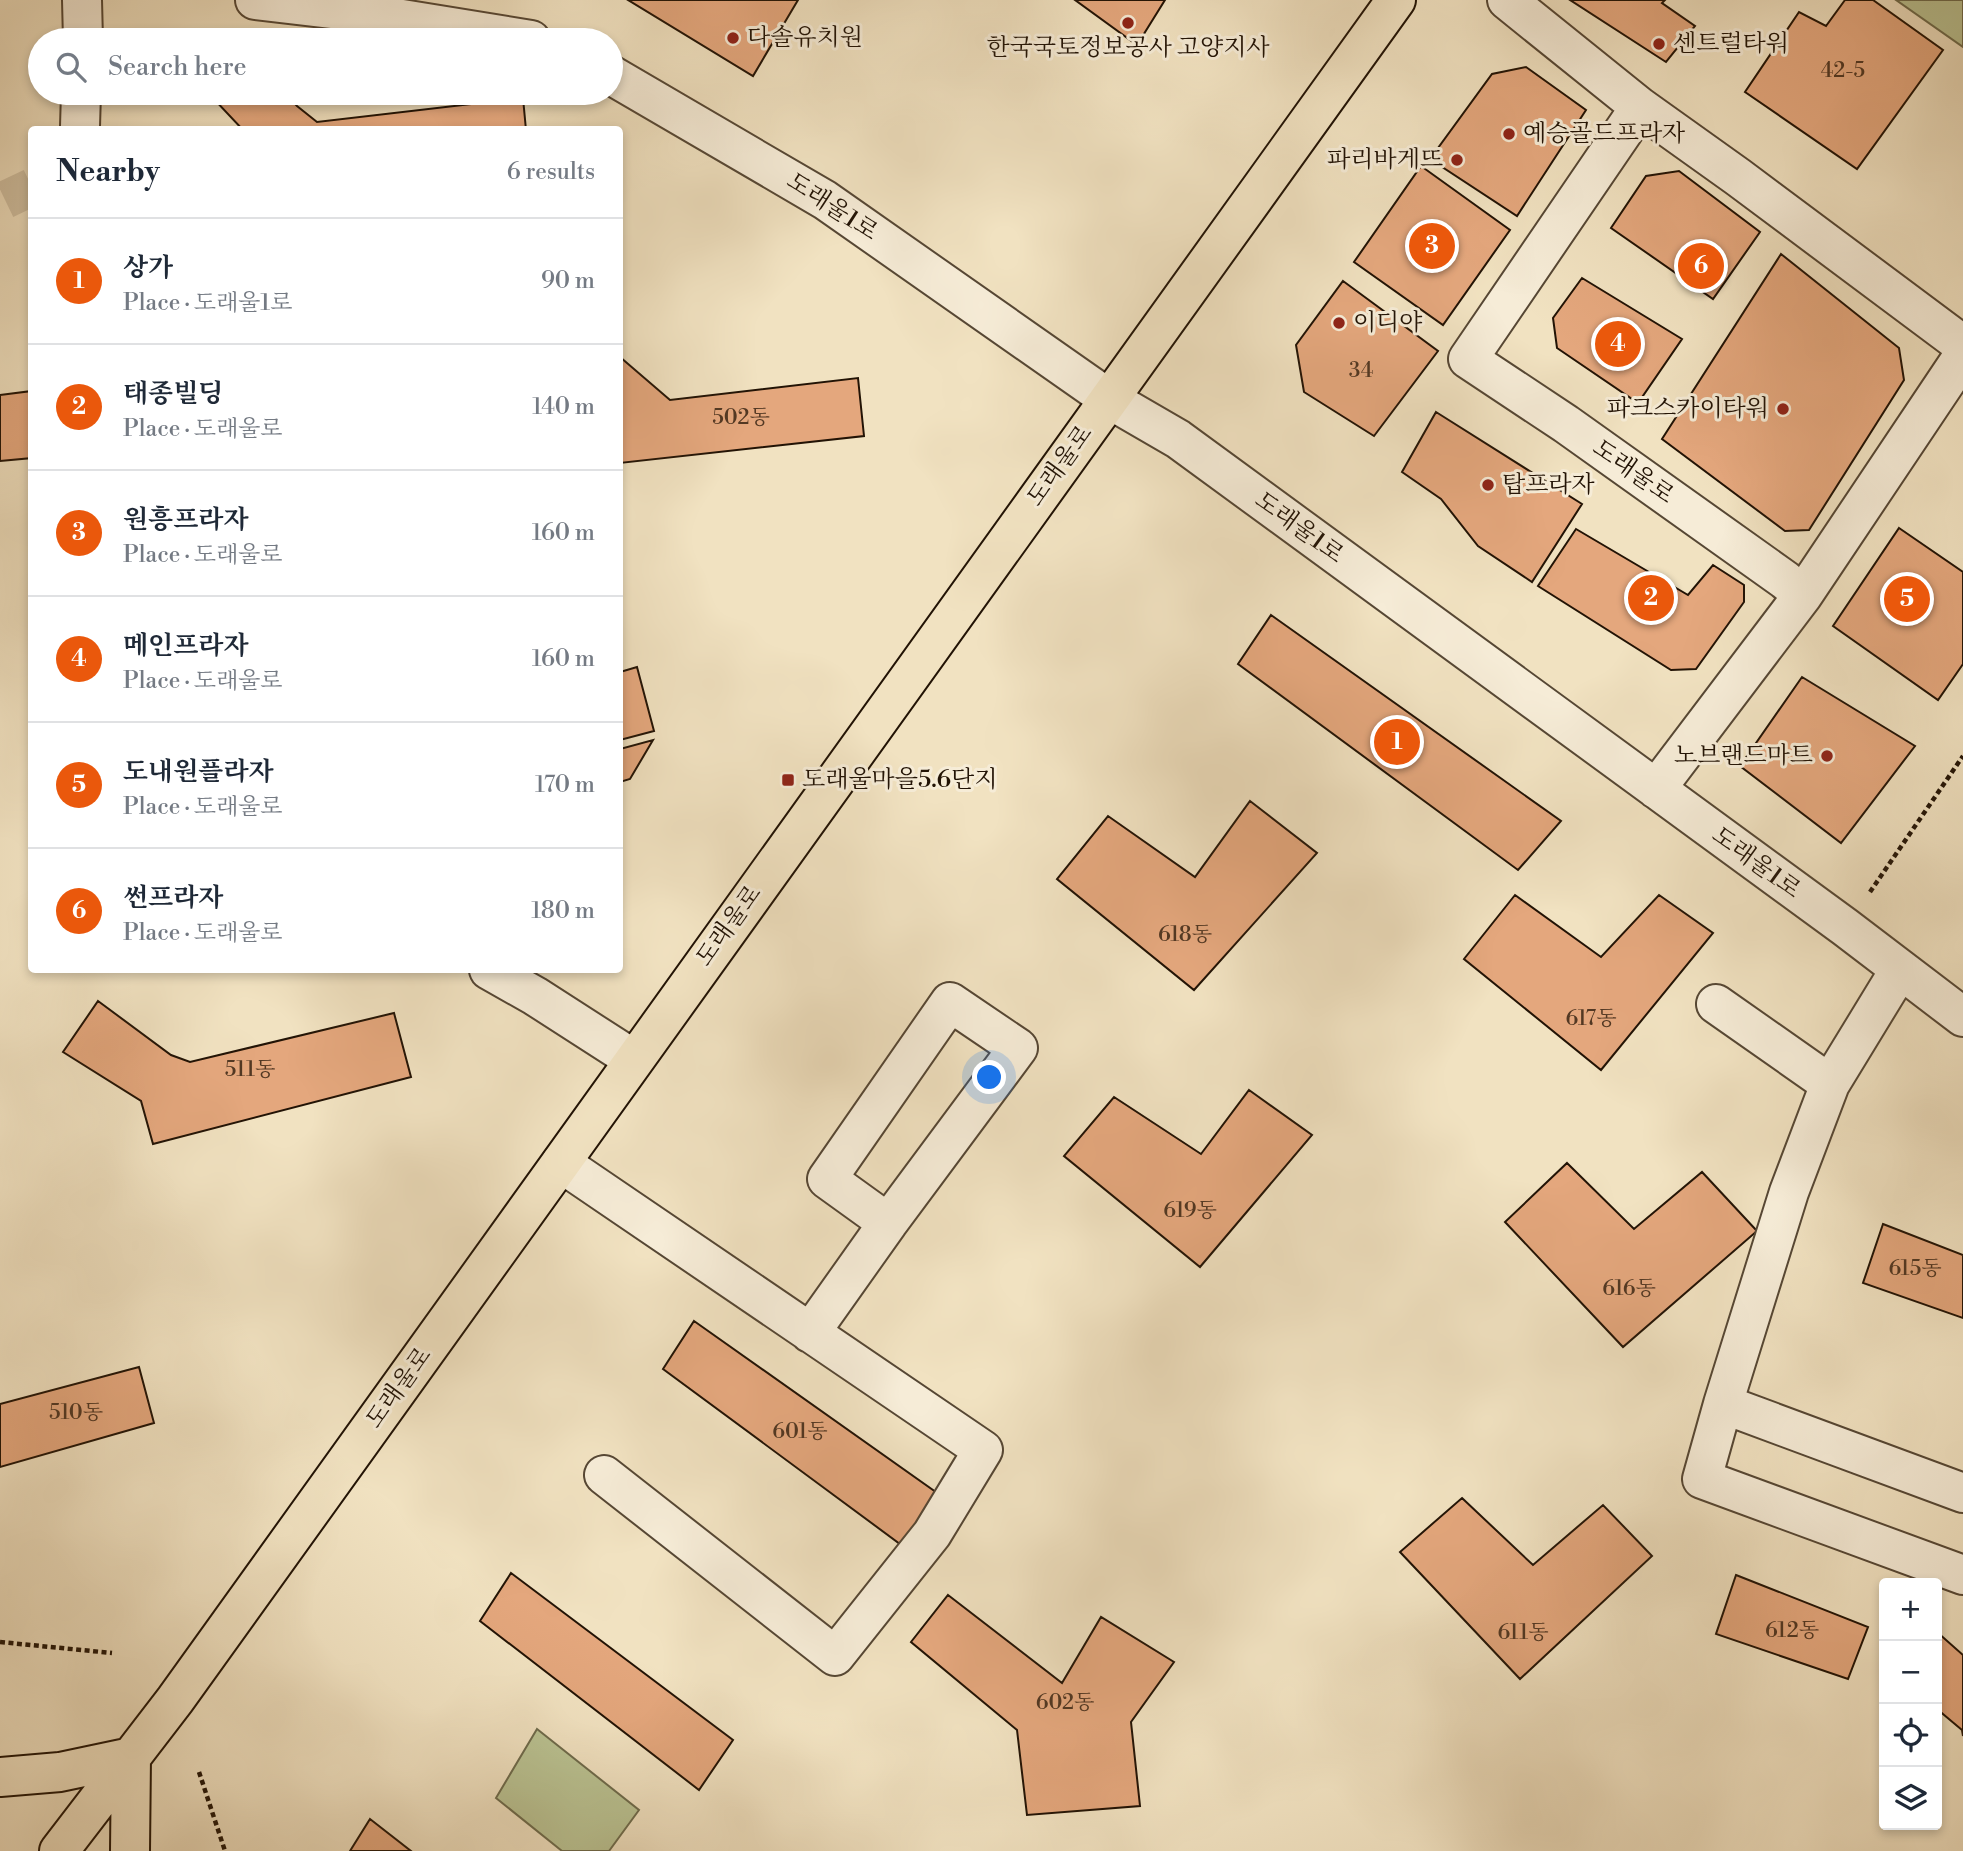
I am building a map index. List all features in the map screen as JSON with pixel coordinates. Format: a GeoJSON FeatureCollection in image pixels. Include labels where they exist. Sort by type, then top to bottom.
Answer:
{"type":"FeatureCollection","features":[{"type":"Feature","properties":{"kind":"main road","name":"도래울로"},"geometry":{"type":"LineString","coordinates":[[59,1851],[175,1700],[1396,0]]}},
{"type":"Feature","properties":{"kind":"main road"},"geometry":{"type":"LineString","coordinates":[[0,1777],[60,1772],[131,1757],[130,1851]]}},
{"type":"Feature","properties":{"kind":"street"},"geometry":{"type":"LineString","coordinates":[[82,0],[83,28]]}},
{"type":"Feature","properties":{"kind":"street"},"geometry":{"type":"LineString","coordinates":[[255,0],[365,13],[457,28]]}},
{"type":"Feature","properties":{"kind":"street"},"geometry":{"type":"LineString","coordinates":[[1507,0],[1640,107],[1963,345]]}},
{"type":"Feature","properties":{"kind":"street","name":"도래울1로"},"geometry":{"type":"LineString","coordinates":[[623,82],[825,200],[1109,399],[1178,439],[1845,927],[1899,971],[1963,1017]]}},
{"type":"Feature","properties":{"kind":"street","name":"도래울로"},"geometry":{"type":"LineString","coordinates":[[1640,107],[1468,359],[1566,424],[1803,595]]}},
{"type":"Feature","properties":{"kind":"street"},"geometry":{"type":"LineString","coordinates":[[1656,789],[1803,595],[1963,356]]}},
{"type":"Feature","properties":{"kind":"street"},"geometry":{"type":"LineString","coordinates":[[1899,971],[1830,1084],[1789,1192],[1702,1479],[1963,1574]]}},
{"type":"Feature","properties":{"kind":"street"},"geometry":{"type":"LineString","coordinates":[[494,973],[633,1059]]}},
{"type":"Feature","properties":{"kind":"street"},"geometry":{"type":"LineString","coordinates":[[810,1333],[1018,1048],[950,1002],[827,1179],[888,1223]]}},
{"type":"Feature","properties":{"kind":"street"},"geometry":{"type":"LineString","coordinates":[[1716,1004],[1830,1084]]}},
{"type":"Feature","properties":{"kind":"street"},"geometry":{"type":"LineString","coordinates":[[561,1163],[983,1450],[932,1534],[835,1656],[604,1475]]}},
{"type":"Feature","properties":{"kind":"street"},"geometry":{"type":"LineString","coordinates":[[1723,1404],[1963,1493]]}},
{"type":"Feature","properties":{"kind":"path"},"geometry":{"type":"LineString","coordinates":[[1870,892],[1963,756]]}},
{"type":"Feature","properties":{"kind":"path"},"geometry":{"type":"LineString","coordinates":[[0,1642],[112,1653]]}},
{"type":"Feature","properties":{"kind":"path"},"geometry":{"type":"LineString","coordinates":[[199,1772],[225,1851]]}},
{"type":"Feature","properties":{"kind":"green space"},"geometry":{"type":"Polygon","coordinates":[[[1896,0],[1963,0],[1963,47],[1896,0]]]}},
{"type":"Feature","properties":{"kind":"green space"},"geometry":{"type":"Polygon","coordinates":[[[537,1729],[639,1810],[609,1851],[562,1851],[496,1798],[537,1729]]]}},
{"type":"Feature","properties":{"kind":"building","name":"다솔유치원"},"geometry":{"type":"Polygon","coordinates":[[[628,0],[798,0],[753,76],[628,0]]]}},
{"type":"Feature","properties":{"kind":"building","name":"한국국토정보공사 고양지사"},"geometry":{"type":"Polygon","coordinates":[[[1075,0],[1165,0],[1137,45],[1075,0]]]}},
{"type":"Feature","properties":{"kind":"building","name":"센트럴타워"},"geometry":{"type":"Polygon","coordinates":[[[1570,0],[1665,0],[1662,3],[1695,26],[1666,62],[1570,0]]]}},
{"type":"Feature","properties":{"kind":"building"},"geometry":{"type":"Polygon","coordinates":[[[1845,0],[1873,0],[1943,50],[1857,169],[1745,92],[1799,12],[1826,26],[1845,0]]]}},
{"type":"Feature","properties":{"kind":"building","name":"예승골드프라자"},"geometry":{"type":"Polygon","coordinates":[[[1526,67],[1586,110],[1517,216],[1430,159],[1492,74],[1526,67]]]}},
{"type":"Feature","properties":{"kind":"building"},"geometry":{"type":"Polygon","coordinates":[[[219,105],[296,105],[317,122],[463,105],[524,105],[526,126],[239,126],[219,105]]]}},
{"type":"Feature","properties":{"kind":"building"},"geometry":{"type":"Polygon","coordinates":[[[1421,166],[1510,230],[1443,325],[1354,262],[1421,166]]]}},
{"type":"Feature","properties":{"kind":"building"},"geometry":{"type":"Polygon","coordinates":[[[1679,171],[1760,232],[1713,299],[1611,228],[1646,176],[1679,171]]]}},
{"type":"Feature","properties":{"kind":"building","name":"파크스카이타워"},"geometry":{"type":"Polygon","coordinates":[[[1781,254],[1899,348],[1904,380],[1809,530],[1785,531],[1662,439],[1781,254]]]}},
{"type":"Feature","properties":{"kind":"building"},"geometry":{"type":"Polygon","coordinates":[[[1582,278],[1682,339],[1638,403],[1557,348],[1553,318],[1582,278]]]}},
{"type":"Feature","properties":{"kind":"building"},"geometry":{"type":"Polygon","coordinates":[[[1343,281],[1438,351],[1374,436],[1304,392],[1296,345],[1343,281]]]}},
{"type":"Feature","properties":{"kind":"building"},"geometry":{"type":"Polygon","coordinates":[[[623,360],[670,400],[858,378],[864,436],[623,463],[623,360]]]}},
{"type":"Feature","properties":{"kind":"building"},"geometry":{"type":"Polygon","coordinates":[[[28,392],[28,458],[0,461],[0,395],[28,392]]]}},
{"type":"Feature","properties":{"kind":"building","name":"탑프라자"},"geometry":{"type":"Polygon","coordinates":[[[1436,412],[1582,504],[1532,582],[1478,546],[1441,499],[1402,472],[1436,412]]]}},
{"type":"Feature","properties":{"kind":"building"},"geometry":{"type":"Polygon","coordinates":[[[1899,528],[1963,572],[1963,664],[1938,700],[1833,626],[1899,528]]]}},
{"type":"Feature","properties":{"kind":"building"},"geometry":{"type":"Polygon","coordinates":[[[1576,529],[1688,595],[1713,565],[1744,585],[1744,602],[1696,669],[1671,670],[1538,586],[1576,529]]]}},
{"type":"Feature","properties":{"kind":"building"},"geometry":{"type":"Polygon","coordinates":[[[1271,615],[1561,821],[1518,870],[1238,664],[1271,615]]]}},
{"type":"Feature","properties":{"kind":"building"},"geometry":{"type":"Polygon","coordinates":[[[637,667],[654,731],[623,739],[623,671],[637,667]]]}},
{"type":"Feature","properties":{"kind":"building","name":"노브랜드마트"},"geometry":{"type":"Polygon","coordinates":[[[1802,677],[1915,746],[1841,843],[1740,766],[1802,677]]]}},
{"type":"Feature","properties":{"kind":"building"},"geometry":{"type":"Polygon","coordinates":[[[653,740],[630,779],[623,781],[623,748],[653,740]]]}},
{"type":"Feature","properties":{"kind":"building"},"geometry":{"type":"Polygon","coordinates":[[[1250,801],[1317,853],[1194,990],[1057,879],[1108,816],[1195,877],[1250,801]]]}},
{"type":"Feature","properties":{"kind":"building"},"geometry":{"type":"Polygon","coordinates":[[[1515,895],[1601,957],[1659,895],[1713,933],[1601,1070],[1464,959],[1515,895]]]}},
{"type":"Feature","properties":{"kind":"building"},"geometry":{"type":"Polygon","coordinates":[[[98,1001],[171,1055],[190,1062],[394,1013],[411,1077],[153,1144],[141,1101],[63,1052],[98,1001]]]}},
{"type":"Feature","properties":{"kind":"building"},"geometry":{"type":"Polygon","coordinates":[[[1249,1090],[1312,1135],[1200,1267],[1064,1156],[1114,1097],[1201,1154],[1249,1090]]]}},
{"type":"Feature","properties":{"kind":"building"},"geometry":{"type":"Polygon","coordinates":[[[1567,1163],[1634,1229],[1702,1172],[1757,1231],[1623,1347],[1505,1222],[1567,1163]]]}},
{"type":"Feature","properties":{"kind":"building"},"geometry":{"type":"Polygon","coordinates":[[[1883,1224],[1963,1255],[1963,1318],[1863,1283],[1883,1224]]]}},
{"type":"Feature","properties":{"kind":"building"},"geometry":{"type":"Polygon","coordinates":[[[694,1321],[940,1495],[904,1547],[663,1369],[694,1321]]]}},
{"type":"Feature","properties":{"kind":"building"},"geometry":{"type":"Polygon","coordinates":[[[139,1367],[154,1423],[0,1467],[0,1404],[139,1367]]]}},
{"type":"Feature","properties":{"kind":"building"},"geometry":{"type":"Polygon","coordinates":[[[1462,1498],[1533,1565],[1603,1505],[1652,1556],[1520,1679],[1400,1552],[1462,1498]]]}},
{"type":"Feature","properties":{"kind":"building"},"geometry":{"type":"Polygon","coordinates":[[[511,1573],[733,1740],[699,1790],[480,1621],[511,1573]]]}},
{"type":"Feature","properties":{"kind":"building"},"geometry":{"type":"Polygon","coordinates":[[[1736,1575],[1868,1627],[1848,1679],[1716,1634],[1736,1575]]]}},
{"type":"Feature","properties":{"kind":"building"},"geometry":{"type":"Polygon","coordinates":[[[948,1595],[1062,1683],[1101,1617],[1174,1662],[1131,1722],[1140,1806],[1027,1815],[1017,1730],[911,1642],[948,1595]]]}},
{"type":"Feature","properties":{"kind":"building"},"geometry":{"type":"Polygon","coordinates":[[[1942,1636],[1963,1655],[1963,1736],[1962,1730],[1942,1713],[1942,1636]]]}},
{"type":"Feature","properties":{"kind":"building"},"geometry":{"type":"Polygon","coordinates":[[[370,1819],[411,1851],[350,1851],[370,1819]]]}},
{"type":"Feature","properties":{"kind":"tunnel"},"geometry":{"type":"LineString","coordinates":[[5,200],[28,189]]}},
{"type":"Feature","properties":{"kind":"place","name":"한국국토정보공사 고양지사"},"geometry":{"type":"Point","coordinates":[1128,23]}},
{"type":"Feature","properties":{"kind":"place","name":"다솔유치원"},"geometry":{"type":"Point","coordinates":[733,38]}},
{"type":"Feature","properties":{"kind":"place","name":"센트럴타워"},"geometry":{"type":"Point","coordinates":[1659,44]}},
{"type":"Feature","properties":{"kind":"place","name":"예승골드프라자"},"geometry":{"type":"Point","coordinates":[1509,134]}},
{"type":"Feature","properties":{"kind":"place","name":"파리바게뜨"},"geometry":{"type":"Point","coordinates":[1457,160]}},
{"type":"Feature","properties":{"kind":"place","name":"원흥프라자"},"geometry":{"type":"Point","coordinates":[1432,246]}},
{"type":"Feature","properties":{"kind":"place","name":"썬프라자"},"geometry":{"type":"Point","coordinates":[1701,266]}},
{"type":"Feature","properties":{"kind":"place","name":"이디야"},"geometry":{"type":"Point","coordinates":[1339,323]}},
{"type":"Feature","properties":{"kind":"place","name":"메인프라자"},"geometry":{"type":"Point","coordinates":[1618,344]}},
{"type":"Feature","properties":{"kind":"place","name":"파크스카이타워"},"geometry":{"type":"Point","coordinates":[1783,409]}},
{"type":"Feature","properties":{"kind":"place","name":"탑프라자"},"geometry":{"type":"Point","coordinates":[1488,485]}},
{"type":"Feature","properties":{"kind":"place","name":"태종빌딩"},"geometry":{"type":"Point","coordinates":[1651,598]}},
{"type":"Feature","properties":{"kind":"place","name":"도내원플라자"},"geometry":{"type":"Point","coordinates":[1907,599]}},
{"type":"Feature","properties":{"kind":"place","name":"상가"},"geometry":{"type":"Point","coordinates":[1397,742]}},
{"type":"Feature","properties":{"kind":"place","name":"노브랜드마트"},"geometry":{"type":"Point","coordinates":[1827,756]}},
{"type":"Feature","properties":{"kind":"place","name":"도래울마을5.6단지"},"geometry":{"type":"Point","coordinates":[788,780]}}]}
